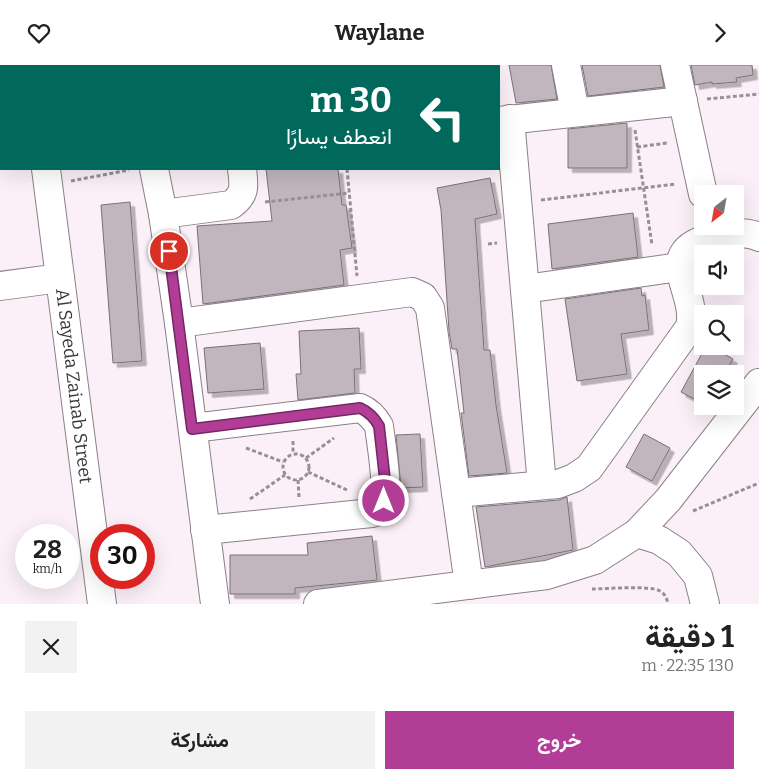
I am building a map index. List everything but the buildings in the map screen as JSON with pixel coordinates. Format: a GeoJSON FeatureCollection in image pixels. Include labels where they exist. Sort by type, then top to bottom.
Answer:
{"type":"FeatureCollection","features":[{"type":"Feature","properties":{"kind":"street"},"geometry":{"type":"LineString","coordinates":[[566,65],[575,113]]}},
{"type":"Feature","properties":{"kind":"street"},"geometry":{"type":"LineString","coordinates":[[676,65],[701,185]]}},
{"type":"Feature","properties":{"kind":"street"},"geometry":{"type":"LineString","coordinates":[[542,485],[518,203],[504,120],[683,101]]}},
{"type":"Feature","properties":{"kind":"street"},"geometry":{"type":"LineString","coordinates":[[154,170],[164,214],[215,604]]}},
{"type":"Feature","properties":{"kind":"street"},"geometry":{"type":"LineString","coordinates":[[164,214],[231,205],[238,201],[244,186],[242,170]]}},
{"type":"Feature","properties":{"kind":"street","name":"Al Sayeda Zainab Street"},"geometry":{"type":"LineString","coordinates":[[47,177],[102,604]]}},
{"type":"Feature","properties":{"kind":"street"},"geometry":{"type":"LineString","coordinates":[[744,234],[759,237]]}},
{"type":"Feature","properties":{"kind":"street"},"geometry":{"type":"LineString","coordinates":[[525,289],[667,269],[690,246],[705,235]]}},
{"type":"Feature","properties":{"kind":"street"},"geometry":{"type":"LineString","coordinates":[[456,493],[558,484],[574,479],[588,468],[690,327],[692,308],[667,269]]}},
{"type":"Feature","properties":{"kind":"street"},"geometry":{"type":"LineString","coordinates":[[0,286],[60,278]]}},
{"type":"Feature","properties":{"kind":"street"},"geometry":{"type":"LineString","coordinates":[[179,323],[412,292],[418,293],[428,302],[469,585]]}},
{"type":"Feature","properties":{"kind":"street"},"geometry":{"type":"LineString","coordinates":[[318,604],[547,575],[595,560],[637,533],[668,500],[759,383]]}},
{"type":"Feature","properties":{"kind":"street"},"geometry":{"type":"LineString","coordinates":[[192,429],[360,408],[375,418],[379,426],[386,489],[384,501],[378,511],[205,530]]}},
{"type":"Feature","properties":{"kind":"street"},"geometry":{"type":"LineString","coordinates":[[637,533],[660,540],[679,553],[698,576],[705,604]]}},
{"type":"Feature","properties":{"kind":"path"},"geometry":{"type":"LineString","coordinates":[[683,101],[759,94]]}},
{"type":"Feature","properties":{"kind":"path"},"geometry":{"type":"LineString","coordinates":[[632,106],[643,188],[667,269]]}},
{"type":"Feature","properties":{"kind":"path"},"geometry":{"type":"LineString","coordinates":[[47,177],[125,170]]}},
{"type":"Feature","properties":{"kind":"path"},"geometry":{"type":"LineString","coordinates":[[347,170],[359,299]]}},
{"type":"Feature","properties":{"kind":"path"},"geometry":{"type":"LineString","coordinates":[[518,203],[643,188],[694,188]]}},
{"type":"Feature","properties":{"kind":"path"},"geometry":{"type":"LineString","coordinates":[[231,205],[349,193]]}},
{"type":"Feature","properties":{"kind":"path"},"geometry":{"type":"LineString","coordinates":[[293,453],[300,454],[306,458],[309,464],[308,472],[298,480],[291,479],[285,475],[282,469],[283,462],[287,456],[293,453]]}},
{"type":"Feature","properties":{"kind":"path"},"geometry":{"type":"LineString","coordinates":[[689,512],[759,483]]}},
{"type":"Feature","properties":{"kind":"path"},"geometry":{"type":"LineString","coordinates":[[591,589],[654,589],[664,594],[668,604]]}},
{"type":"Feature","properties":{"kind":"route"},"geometry":{"type":"LineString","coordinates":[[169,251],[192,429],[360,408],[375,418],[379,426],[386,489],[384,501]]}}]}
